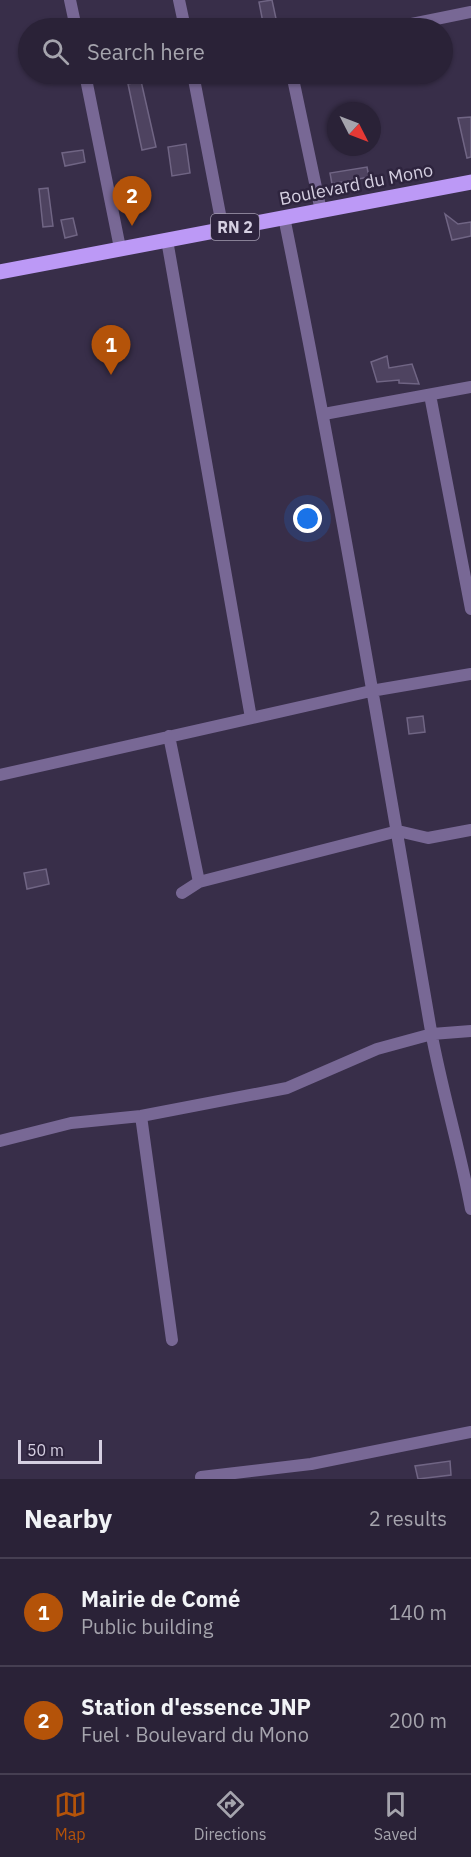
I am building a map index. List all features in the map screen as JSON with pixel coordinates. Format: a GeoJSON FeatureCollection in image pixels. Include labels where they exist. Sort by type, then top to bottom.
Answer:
{"type":"FeatureCollection","features":[{"type":"Feature","properties":{"kind":"main road","name":"Boulevard du Mono"},"geometry":{"type":"LineString","coordinates":[[0,272],[471,182]]}},
{"type":"Feature","properties":{"kind":"street"},"geometry":{"type":"LineString","coordinates":[[70,0],[74,18]]}},
{"type":"Feature","properties":{"kind":"street"},"geometry":{"type":"LineString","coordinates":[[179,0],[183,18]]}},
{"type":"Feature","properties":{"kind":"street"},"geometry":{"type":"LineString","coordinates":[[441,18],[471,12]]}},
{"type":"Feature","properties":{"kind":"street"},"geometry":{"type":"LineString","coordinates":[[87,84],[120,248]]}},
{"type":"Feature","properties":{"kind":"street"},"geometry":{"type":"LineString","coordinates":[[196,84],[223,230]]}},
{"type":"Feature","properties":{"kind":"street"},"geometry":{"type":"LineString","coordinates":[[294,84],[321,210]]}},
{"type":"Feature","properties":{"kind":"street"},"geometry":{"type":"LineString","coordinates":[[284,217],[324,414],[432,1034],[466,1149],[471,1209]]}},
{"type":"Feature","properties":{"kind":"street"},"geometry":{"type":"LineString","coordinates":[[168,240],[251,718]]}},
{"type":"Feature","properties":{"kind":"street"},"geometry":{"type":"LineString","coordinates":[[324,414],[471,387]]}},
{"type":"Feature","properties":{"kind":"street"},"geometry":{"type":"LineString","coordinates":[[430,395],[471,609]]}},
{"type":"Feature","properties":{"kind":"street"},"geometry":{"type":"LineString","coordinates":[[0,775],[371,691],[471,674]]}},
{"type":"Feature","properties":{"kind":"street"},"geometry":{"type":"LineString","coordinates":[[169,736],[199,882]]}},
{"type":"Feature","properties":{"kind":"street"},"geometry":{"type":"LineString","coordinates":[[182,893],[199,882],[398,831],[428,837],[471,830]]}},
{"type":"Feature","properties":{"kind":"street"},"geometry":{"type":"LineString","coordinates":[[0,1141],[72,1123],[141,1116],[287,1088],[377,1049],[432,1034],[471,1031]]}},
{"type":"Feature","properties":{"kind":"street"},"geometry":{"type":"LineString","coordinates":[[141,1116],[172,1340]]}},
{"type":"Feature","properties":{"kind":"street"},"geometry":{"type":"LineString","coordinates":[[201,1477],[311,1464],[471,1432]]}},
{"type":"Feature","properties":{"kind":"building"},"geometry":{"type":"Polygon","coordinates":[[[272,0],[276,18],[262,18],[259,2],[272,0]]]}},
{"type":"Feature","properties":{"kind":"building"},"geometry":{"type":"Polygon","coordinates":[[[128,84],[142,84],[156,147],[142,150],[128,84]]]}},
{"type":"Feature","properties":{"kind":"building"},"geometry":{"type":"Polygon","coordinates":[[[471,117],[471,157],[467,158],[458,118],[471,117]]]}},
{"type":"Feature","properties":{"kind":"building"},"geometry":{"type":"Polygon","coordinates":[[[186,144],[190,173],[172,176],[168,147],[186,144]]]}},
{"type":"Feature","properties":{"kind":"building"},"geometry":{"type":"Polygon","coordinates":[[[83,150],[85,162],[65,166],[62,153],[83,150]]]}},
{"type":"Feature","properties":{"kind":"building"},"geometry":{"type":"Polygon","coordinates":[[[367,167],[369,177],[332,184],[330,173],[367,167]]]}},
{"type":"Feature","properties":{"kind":"building"},"geometry":{"type":"Polygon","coordinates":[[[48,188],[53,226],[43,227],[39,189],[48,188]]]}},
{"type":"Feature","properties":{"kind":"building"},"geometry":{"type":"Polygon","coordinates":[[[445,214],[458,224],[471,222],[471,236],[452,240],[445,214]]]}},
{"type":"Feature","properties":{"kind":"building"},"geometry":{"type":"Polygon","coordinates":[[[73,218],[77,235],[65,238],[61,220],[73,218]]]}},
{"type":"Feature","properties":{"kind":"building"},"geometry":{"type":"Polygon","coordinates":[[[387,356],[389,368],[412,364],[419,384],[399,383],[399,380],[377,382],[371,362],[387,356]]]}},
{"type":"Feature","properties":{"kind":"building"},"geometry":{"type":"Polygon","coordinates":[[[423,716],[425,732],[409,734],[407,718],[423,716]]]}},
{"type":"Feature","properties":{"kind":"building"},"geometry":{"type":"Polygon","coordinates":[[[46,869],[49,884],[27,889],[24,873],[46,869]]]}},
{"type":"Feature","properties":{"kind":"building"},"geometry":{"type":"Polygon","coordinates":[[[450,1461],[451,1475],[418,1479],[415,1466],[450,1461]]]}},
{"type":"Feature","properties":{"kind":"place","name":"Station d'essence JNP"},"geometry":{"type":"Point","coordinates":[132,226]}},
{"type":"Feature","properties":{"kind":"place","name":"Mairie de Comé"},"geometry":{"type":"Point","coordinates":[111,375]}}]}
